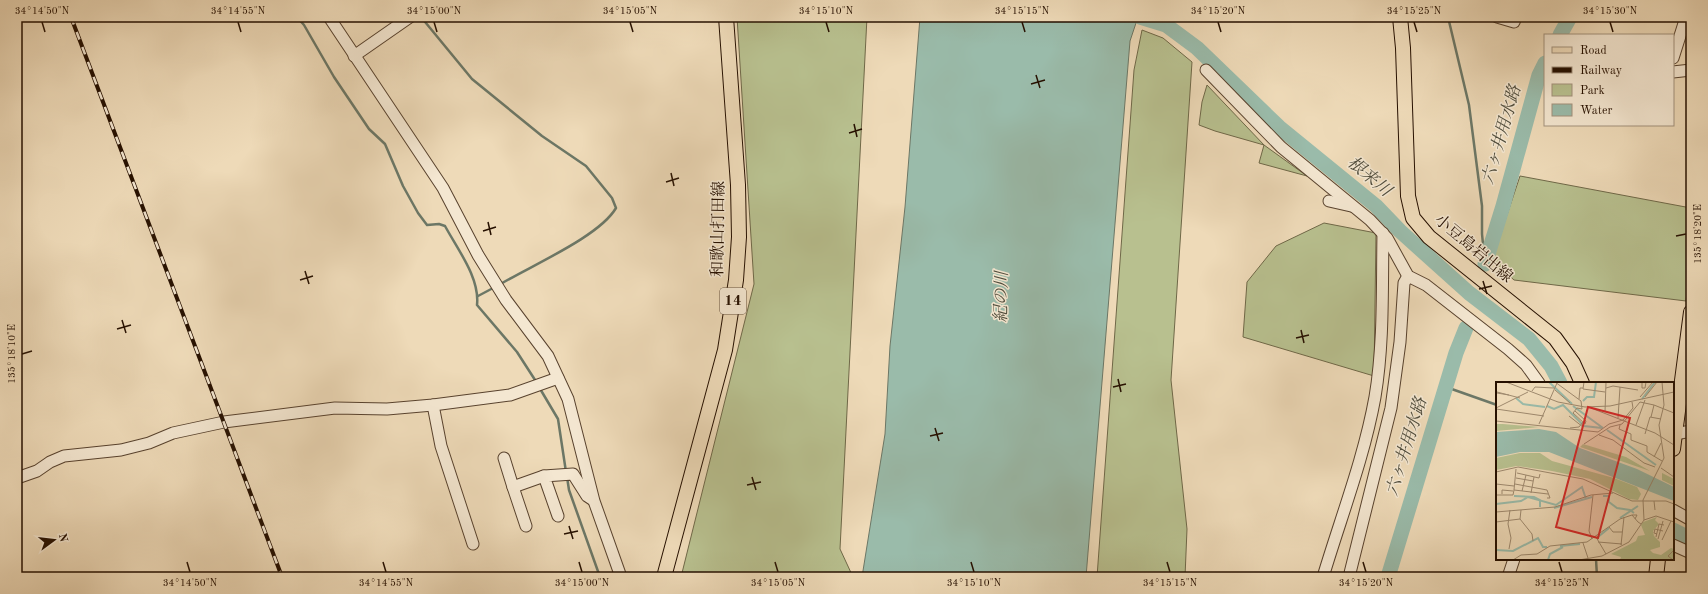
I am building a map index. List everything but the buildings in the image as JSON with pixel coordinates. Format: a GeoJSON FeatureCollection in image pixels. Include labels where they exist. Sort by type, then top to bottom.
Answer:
{"type":"FeatureCollection","features":[{"type":"Feature","properties":{"kind":"main road","name":"和歌山打田線"},"geometry":{"type":"LineString","coordinates":[[664,577],[724,350],[736,280],[738,185],[726,17]]}},
{"type":"Feature","properties":{"kind":"main road","name":"小豆島岩出線"},"geometry":{"type":"LineString","coordinates":[[1400,17],[1404,48],[1408,196],[1413,218],[1428,237],[1555,338],[1573,363],[1582,382]]}},
{"type":"Feature","properties":{"kind":"main road"},"geometry":{"type":"LineString","coordinates":[[1674,442],[1686,381],[1691,312]]}},
{"type":"Feature","properties":{"kind":"main road"},"geometry":{"type":"LineString","coordinates":[[1656,577],[1658,560]]}},
{"type":"Feature","properties":{"kind":"street"},"geometry":{"type":"LineString","coordinates":[[329,17],[443,188],[478,255],[506,300],[548,356],[554,380],[568,399],[594,501],[621,577]]}},
{"type":"Feature","properties":{"kind":"street"},"geometry":{"type":"LineString","coordinates":[[354,56],[410,17]]}},
{"type":"Feature","properties":{"kind":"street"},"geometry":{"type":"LineString","coordinates":[[1497,17],[1514,22],[1516,17]]}},
{"type":"Feature","properties":{"kind":"street"},"geometry":{"type":"LineString","coordinates":[[1674,55],[1686,17]]}},
{"type":"Feature","properties":{"kind":"street"},"geometry":{"type":"LineString","coordinates":[[1206,70],[1281,147],[1336,191],[1383,233],[1408,276],[1432,289],[1508,349],[1526,365],[1538,382]]}},
{"type":"Feature","properties":{"kind":"street"},"geometry":{"type":"LineString","coordinates":[[1674,72],[1691,70]]}},
{"type":"Feature","properties":{"kind":"street"},"geometry":{"type":"LineString","coordinates":[[1329,201],[1352,206]]}},
{"type":"Feature","properties":{"kind":"street"},"geometry":{"type":"LineString","coordinates":[[1323,577],[1362,453],[1375,396],[1381,338],[1383,233]]}},
{"type":"Feature","properties":{"kind":"street"},"geometry":{"type":"LineString","coordinates":[[1349,577],[1391,408],[1400,342],[1404,283],[1408,276]]}},
{"type":"Feature","properties":{"kind":"street"},"geometry":{"type":"LineString","coordinates":[[17,478],[37,471],[64,456],[121,450],[149,443],[173,433],[224,422],[335,408],[387,409],[433,405],[510,395],[554,380]]}},
{"type":"Feature","properties":{"kind":"street"},"geometry":{"type":"LineString","coordinates":[[433,405],[441,446],[473,544]]}},
{"type":"Feature","properties":{"kind":"street"},"geometry":{"type":"LineString","coordinates":[[1675,434],[1691,431]]}},
{"type":"Feature","properties":{"kind":"street"},"geometry":{"type":"LineString","coordinates":[[504,458],[526,526]]}},
{"type":"Feature","properties":{"kind":"street"},"geometry":{"type":"LineString","coordinates":[[513,487],[544,476],[573,474],[588,496],[594,501]]}},
{"type":"Feature","properties":{"kind":"street"},"geometry":{"type":"LineString","coordinates":[[544,476],[558,516]]}},
{"type":"Feature","properties":{"kind":"street"},"geometry":{"type":"LineString","coordinates":[[1674,511],[1691,520]]}},
{"type":"Feature","properties":{"kind":"street"},"geometry":{"type":"LineString","coordinates":[[1674,546],[1691,553]]}},
{"type":"Feature","properties":{"kind":"street"},"geometry":{"type":"LineString","coordinates":[[1508,577],[1514,560]]}},
{"type":"Feature","properties":{"kind":"green space"},"geometry":{"type":"Polygon","coordinates":[[[737,17],[867,17],[840,549],[853,577],[681,577],[754,284],[737,17]]]}},
{"type":"Feature","properties":{"kind":"green space"},"geometry":{"type":"Polygon","coordinates":[[[1142,30],[1163,38],[1192,62],[1171,380],[1187,529],[1185,577],[1097,577],[1134,70],[1142,30]]]}},
{"type":"Feature","properties":{"kind":"green space"},"geometry":{"type":"Polygon","coordinates":[[[1207,85],[1264,145],[1199,125],[1202,102],[1207,85]]]}},
{"type":"Feature","properties":{"kind":"green space"},"geometry":{"type":"Polygon","coordinates":[[[1264,145],[1307,176],[1259,163],[1264,145]]]}},
{"type":"Feature","properties":{"kind":"green space"},"geometry":{"type":"Polygon","coordinates":[[[1520,176],[1691,208],[1691,259],[1686,301],[1514,280],[1492,260],[1520,176]]]}},
{"type":"Feature","properties":{"kind":"green space"},"geometry":{"type":"Polygon","coordinates":[[[1324,223],[1376,233],[1374,376],[1243,337],[1247,282],[1276,246],[1324,223]]]}},
{"type":"Feature","properties":{"kind":"water","name":"紀の川"},"geometry":{"type":"Polygon","coordinates":[[[920,17],[1138,17],[1130,41],[1086,577],[862,577],[885,434],[890,346],[905,207],[920,17]]]}},
{"type":"Feature","properties":{"kind":"waterway"},"geometry":{"type":"LineString","coordinates":[[297,17],[304,25],[334,77],[369,129],[385,144],[403,186],[418,213],[427,225],[439,224],[445,226],[472,274],[477,295],[477,305],[517,352],[537,383]]}},
{"type":"Feature","properties":{"kind":"waterway"},"geometry":{"type":"LineString","coordinates":[[421,17],[472,79],[542,136],[586,166],[612,198],[616,208],[595,230],[580,240],[499,285]]}},
{"type":"Feature","properties":{"kind":"waterway","name":"根来川"},"geometry":{"type":"LineString","coordinates":[[1140,17],[1166,25],[1197,48],[1279,127],[1376,206],[1400,231],[1469,293],[1529,339],[1551,366],[1559,382]]}},
{"type":"Feature","properties":{"kind":"waterway"},"geometry":{"type":"LineString","coordinates":[[1448,17],[1469,105],[1482,206],[1482,234],[1485,264]]}},
{"type":"Feature","properties":{"kind":"waterway","name":"六ヶ井用水路"},"geometry":{"type":"LineString","coordinates":[[1561,34],[1570,17]]}},
{"type":"Feature","properties":{"kind":"waterway","name":"六ヶ井用水路"},"geometry":{"type":"LineString","coordinates":[[1485,264],[1503,206],[1539,75],[1544,65]]}},
{"type":"Feature","properties":{"kind":"waterway"},"geometry":{"type":"LineString","coordinates":[[478,296],[495,287]]}},
{"type":"Feature","properties":{"kind":"waterway","name":"六ヶ井用水路"},"geometry":{"type":"LineString","coordinates":[[1388,577],[1456,353],[1466,328]]}},
{"type":"Feature","properties":{"kind":"waterway"},"geometry":{"type":"LineString","coordinates":[[539,387],[558,419],[566,472]]}},
{"type":"Feature","properties":{"kind":"waterway"},"geometry":{"type":"LineString","coordinates":[[1446,387],[1496,405]]}},
{"type":"Feature","properties":{"kind":"waterway"},"geometry":{"type":"LineString","coordinates":[[567,477],[569,490],[600,577]]}},
{"type":"Feature","properties":{"kind":"waterway","name":"根来川"},"geometry":{"type":"LineString","coordinates":[[1674,530],[1691,539]]}},
{"type":"Feature","properties":{"kind":"waterway"},"geometry":{"type":"LineString","coordinates":[[1596,560],[1597,577]]}},
{"type":"Feature","properties":{"kind":"railway"},"geometry":{"type":"LineString","coordinates":[[71,17],[282,577]]}}]}
